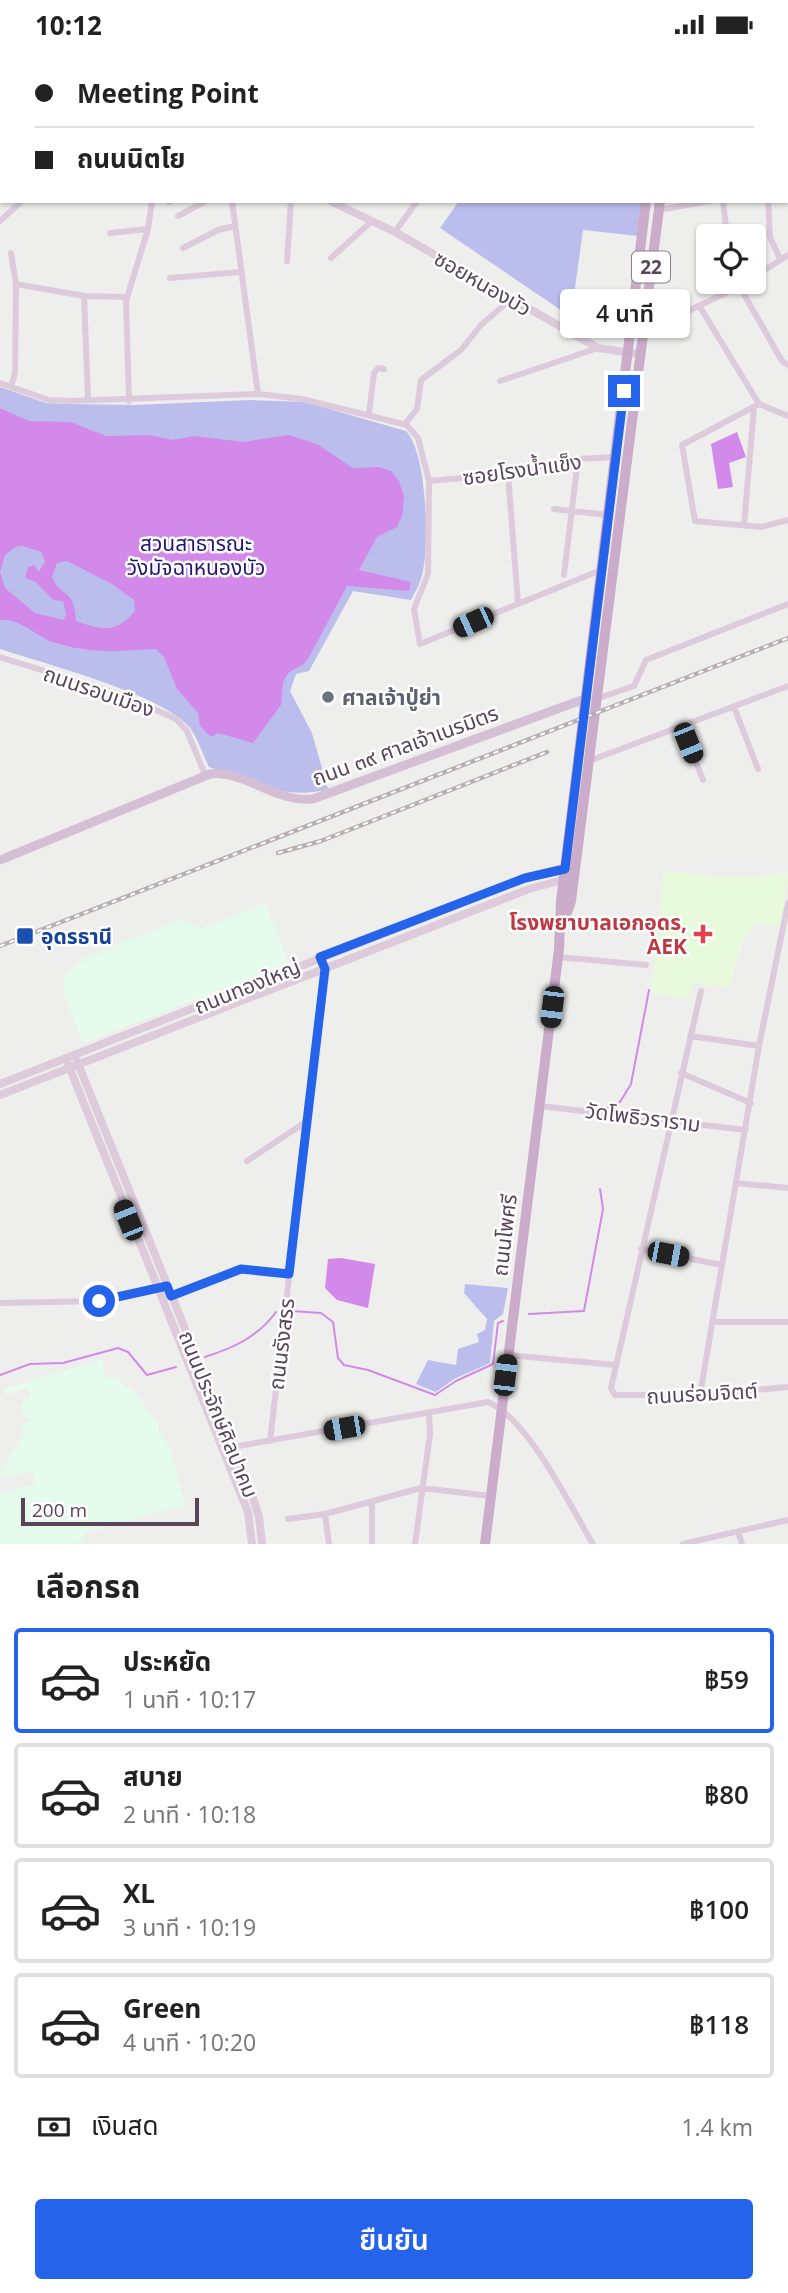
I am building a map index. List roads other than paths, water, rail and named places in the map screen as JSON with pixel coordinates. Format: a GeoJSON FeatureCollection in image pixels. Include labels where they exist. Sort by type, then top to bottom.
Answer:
{"type":"FeatureCollection","features":[{"type":"Feature","properties":{"kind":"main road","name":"22"},"geometry":{"type":"LineString","coordinates":[[637,332],[646,203]]}},
{"type":"Feature","properties":{"kind":"main road","name":"22"},"geometry":{"type":"LineString","coordinates":[[605,567],[637,332],[660,206]]}},
{"type":"Feature","properties":{"kind":"main road","name":"22"},"geometry":{"type":"LineString","coordinates":[[605,567],[608,515],[634,354]]}},
{"type":"Feature","properties":{"kind":"main road"},"geometry":{"type":"LineString","coordinates":[[592,699],[605,567]]}},
{"type":"Feature","properties":{"kind":"main road","name":"ถนนโพศรี"},"geometry":{"type":"LineString","coordinates":[[561,932],[571,901],[569,875],[577,846],[589,761],[592,699]]}},
{"type":"Feature","properties":{"kind":"main road","name":"ถนนโพศรี"},"geometry":{"type":"LineString","coordinates":[[485,1544],[592,699]]}},
{"type":"Feature","properties":{"kind":"main road","name":"ถนน ๓๙ ศาลเจ้าเนรมิตร"},"geometry":{"type":"LineString","coordinates":[[0,860],[206,777],[224,774],[281,796],[313,799],[592,699]]}},
{"type":"Feature","properties":{"kind":"main road"},"geometry":{"type":"LineString","coordinates":[[571,901],[577,846]]}},
{"type":"Feature","properties":{"kind":"street"},"geometry":{"type":"LineString","coordinates":[[0,221],[20,203]]}},
{"type":"Feature","properties":{"kind":"street"},"geometry":{"type":"LineString","coordinates":[[130,401],[127,297],[148,229],[152,203]]}},
{"type":"Feature","properties":{"kind":"street"},"geometry":{"type":"LineString","coordinates":[[178,216],[202,203]]}},
{"type":"Feature","properties":{"kind":"street"},"geometry":{"type":"LineString","coordinates":[[232,203],[258,394]]}},
{"type":"Feature","properties":{"kind":"street"},"geometry":{"type":"LineString","coordinates":[[287,261],[290,203]]}},
{"type":"Feature","properties":{"kind":"street","name":"ซอยหนองบัว"},"geometry":{"type":"LineString","coordinates":[[334,203],[395,232],[598,348],[634,354]]}},
{"type":"Feature","properties":{"kind":"street"},"geometry":{"type":"LineString","coordinates":[[395,232],[416,203]]}},
{"type":"Feature","properties":{"kind":"street"},"geometry":{"type":"LineString","coordinates":[[660,206],[690,203]]}},
{"type":"Feature","properties":{"kind":"street"},"geometry":{"type":"LineString","coordinates":[[723,203],[725,224]]}},
{"type":"Feature","properties":{"kind":"street"},"geometry":{"type":"LineString","coordinates":[[768,203],[769,237],[780,259]]}},
{"type":"Feature","properties":{"kind":"street"},"geometry":{"type":"LineString","coordinates":[[331,258],[372,221]]}},
{"type":"Feature","properties":{"kind":"street"},"geometry":{"type":"LineString","coordinates":[[183,248],[218,230],[235,226]]}},
{"type":"Feature","properties":{"kind":"street"},"geometry":{"type":"LineString","coordinates":[[110,233],[148,229]]}},
{"type":"Feature","properties":{"kind":"street"},"geometry":{"type":"LineString","coordinates":[[11,253],[16,284],[15,372],[11,388]]}},
{"type":"Feature","properties":{"kind":"street"},"geometry":{"type":"LineString","coordinates":[[766,269],[788,255]]}},
{"type":"Feature","properties":{"kind":"street"},"geometry":{"type":"LineString","coordinates":[[170,278],[242,272]]}},
{"type":"Feature","properties":{"kind":"street"},"geometry":{"type":"LineString","coordinates":[[16,284],[83,296],[127,297]]}},
{"type":"Feature","properties":{"kind":"street"},"geometry":{"type":"LineString","coordinates":[[637,332],[700,307],[722,294]]}},
{"type":"Feature","properties":{"kind":"street"},"geometry":{"type":"LineString","coordinates":[[743,294],[782,361],[788,365]]}},
{"type":"Feature","properties":{"kind":"street"},"geometry":{"type":"LineString","coordinates":[[83,296],[88,400]]}},
{"type":"Feature","properties":{"kind":"street"},"geometry":{"type":"LineString","coordinates":[[405,424],[417,409],[421,380],[461,350],[481,325],[511,299]]}},
{"type":"Feature","properties":{"kind":"street"},"geometry":{"type":"LineString","coordinates":[[700,307],[756,406],[744,526]]}},
{"type":"Feature","properties":{"kind":"street"},"geometry":{"type":"LineString","coordinates":[[500,381],[598,348]]}},
{"type":"Feature","properties":{"kind":"street"},"geometry":{"type":"LineString","coordinates":[[369,414],[374,373],[378,368],[384,369]]}},
{"type":"Feature","properties":{"kind":"street"},"geometry":{"type":"LineString","coordinates":[[0,383],[50,400],[130,401],[258,394],[302,399],[405,424],[418,437],[429,481],[428,574],[414,609],[420,644],[605,567]]}},
{"type":"Feature","properties":{"kind":"street"},"geometry":{"type":"LineString","coordinates":[[788,416],[756,406],[682,445],[695,521],[761,527],[788,520]]}},
{"type":"Feature","properties":{"kind":"street","name":"ซอยโรงน้ำแข็ง"},"geometry":{"type":"LineString","coordinates":[[429,481],[508,474],[578,460],[616,457]]}},
{"type":"Feature","properties":{"kind":"street"},"geometry":{"type":"LineString","coordinates":[[564,575],[578,460]]}},
{"type":"Feature","properties":{"kind":"street"},"geometry":{"type":"LineString","coordinates":[[508,474],[517,603]]}},
{"type":"Feature","properties":{"kind":"street"},"geometry":{"type":"LineString","coordinates":[[554,509],[608,515]]}},
{"type":"Feature","properties":{"kind":"street"},"geometry":{"type":"LineString","coordinates":[[592,699],[634,686],[646,660],[788,604]]}},
{"type":"Feature","properties":{"kind":"street","name":"ถนนรอบเมือง"},"geometry":{"type":"LineString","coordinates":[[0,657],[128,697],[176,719],[187,731],[206,777]]}},
{"type":"Feature","properties":{"kind":"street"},"geometry":{"type":"LineString","coordinates":[[589,761],[788,686]]}},
{"type":"Feature","properties":{"kind":"street"},"geometry":{"type":"LineString","coordinates":[[734,707],[758,769]]}},
{"type":"Feature","properties":{"kind":"street"},"geometry":{"type":"LineString","coordinates":[[681,725],[703,780]]}},
{"type":"Feature","properties":{"kind":"street","name":"ถนนทองใหญ่"},"geometry":{"type":"LineString","coordinates":[[0,1084],[525,878],[569,875]]}},
{"type":"Feature","properties":{"kind":"street","name":"ถนนทองใหญ่"},"geometry":{"type":"LineString","coordinates":[[0,1095],[569,875]]}},
{"type":"Feature","properties":{"kind":"street"},"geometry":{"type":"LineString","coordinates":[[525,878],[529,889]]}},
{"type":"Feature","properties":{"kind":"street"},"geometry":{"type":"LineString","coordinates":[[700,1395],[760,1046],[788,903]]}},
{"type":"Feature","properties":{"kind":"street","name":"ถนนรังสรร"},"geometry":{"type":"LineString","coordinates":[[270,1441],[325,969],[320,957]]}},
{"type":"Feature","properties":{"kind":"street"},"geometry":{"type":"LineString","coordinates":[[558,957],[646,965]]}},
{"type":"Feature","properties":{"kind":"street"},"geometry":{"type":"LineString","coordinates":[[508,1355],[615,1365],[701,991]]}},
{"type":"Feature","properties":{"kind":"street"},"geometry":{"type":"LineString","coordinates":[[690,1036],[760,1046]]}},
{"type":"Feature","properties":{"kind":"street"},"geometry":{"type":"LineString","coordinates":[[70,1057],[74,1067]]}},
{"type":"Feature","properties":{"kind":"street","name":"ถนนประจักษ์ศิลปาคม"},"geometry":{"type":"LineString","coordinates":[[74,1067],[120,1169],[233,1447],[259,1517],[262,1544]]}},
{"type":"Feature","properties":{"kind":"street","name":"ถนนประจักษ์ศิลปาคม"},"geometry":{"type":"LineString","coordinates":[[74,1067],[109,1173],[248,1512],[252,1544]]}},
{"type":"Feature","properties":{"kind":"street"},"geometry":{"type":"LineString","coordinates":[[681,1073],[751,1103]]}},
{"type":"Feature","properties":{"kind":"street","name":"วัดโพธิวราราม"},"geometry":{"type":"LineString","coordinates":[[540,1106],[670,1119],[746,1130]]}},
{"type":"Feature","properties":{"kind":"street"},"geometry":{"type":"LineString","coordinates":[[247,1161],[307,1121]]}},
{"type":"Feature","properties":{"kind":"street"},"geometry":{"type":"LineString","coordinates":[[109,1173],[120,1169]]}},
{"type":"Feature","properties":{"kind":"street"},"geometry":{"type":"LineString","coordinates":[[736,1183],[788,1188]]}},
{"type":"Feature","properties":{"kind":"street"},"geometry":{"type":"LineString","coordinates":[[117,1192],[127,1188]]}},
{"type":"Feature","properties":{"kind":"street"},"geometry":{"type":"LineString","coordinates":[[641,1249],[722,1265]]}},
{"type":"Feature","properties":{"kind":"street"},"geometry":{"type":"LineString","coordinates":[[171,1296],[241,1269],[289,1274]]}},
{"type":"Feature","properties":{"kind":"street"},"geometry":{"type":"LineString","coordinates":[[0,1303],[99,1301],[167,1286]]}},
{"type":"Feature","properties":{"kind":"street"},"geometry":{"type":"LineString","coordinates":[[712,1322],[788,1322]]}},
{"type":"Feature","properties":{"kind":"street","name":"ถนนร่อมจิตต์"},"geometry":{"type":"LineString","coordinates":[[615,1365],[611,1388],[615,1395],[700,1395],[788,1387]]}},
{"type":"Feature","properties":{"kind":"street"},"geometry":{"type":"LineString","coordinates":[[192,1376],[202,1373]]}},
{"type":"Feature","properties":{"kind":"street"},"geometry":{"type":"LineString","coordinates":[[223,1449],[488,1402],[502,1407],[522,1428],[593,1544]]}},
{"type":"Feature","properties":{"kind":"street"},"geometry":{"type":"LineString","coordinates":[[415,1544],[430,1434],[429,1413]]}},
{"type":"Feature","properties":{"kind":"street"},"geometry":{"type":"LineString","coordinates":[[288,1518],[326,1514],[421,1488],[491,1496]]}},
{"type":"Feature","properties":{"kind":"street"},"geometry":{"type":"LineString","coordinates":[[372,1501],[372,1544]]}},
{"type":"Feature","properties":{"kind":"street"},"geometry":{"type":"LineString","coordinates":[[326,1514],[329,1544]]}},
{"type":"Feature","properties":{"kind":"street"},"geometry":{"type":"LineString","coordinates":[[688,1543],[788,1520]]}},
{"type":"Feature","properties":{"kind":"street"},"geometry":{"type":"LineString","coordinates":[[738,1532],[742,1544]]}},
{"type":"Feature","properties":{"kind":"waterway"},"geometry":{"type":"LineString","coordinates":[[607,1108],[620,1102],[631,1084],[649,990]]}},
{"type":"Feature","properties":{"kind":"waterway"},"geometry":{"type":"LineString","coordinates":[[529,1314],[584,1311],[603,1209],[600,1189]]}},
{"type":"Feature","properties":{"kind":"waterway"},"geometry":{"type":"LineString","coordinates":[[291,1311],[321,1313],[333,1322],[338,1358],[344,1365],[368,1370],[435,1395],[456,1381],[493,1364],[498,1323],[503,1321]]}},
{"type":"Feature","properties":{"kind":"waterway"},"geometry":{"type":"LineString","coordinates":[[205,1357],[244,1341],[276,1312]]}},
{"type":"Feature","properties":{"kind":"waterway"},"geometry":{"type":"LineString","coordinates":[[0,1375],[30,1364],[63,1363],[118,1348],[128,1352],[147,1375],[176,1367]]}},
{"type":"Feature","properties":{"kind":"railway"},"geometry":{"type":"LineString","coordinates":[[0,946],[788,638]]}},
{"type":"Feature","properties":{"kind":"railway"},"geometry":{"type":"LineString","coordinates":[[278,853],[321,841],[547,752]]}},
{"type":"Feature","properties":{"kind":"place","name":"ศาลเจ้าปู่ย่า"},"geometry":{"type":"Point","coordinates":[328,697]}},
{"type":"Feature","properties":{"kind":"place","name":"โรงพยาบาลเอกอุดร, AEK"},"geometry":{"type":"Point","coordinates":[703,934]}},
{"type":"Feature","properties":{"kind":"place","name":"อุดรธานี"},"geometry":{"type":"Point","coordinates":[25,936]}},
{"type":"Feature","properties":{"kind":"park label","name":"สวนสาธารณะ วังมัจฉาหนองบัว"},"geometry":{"type":"Point","coordinates":[196,555]}}]}
